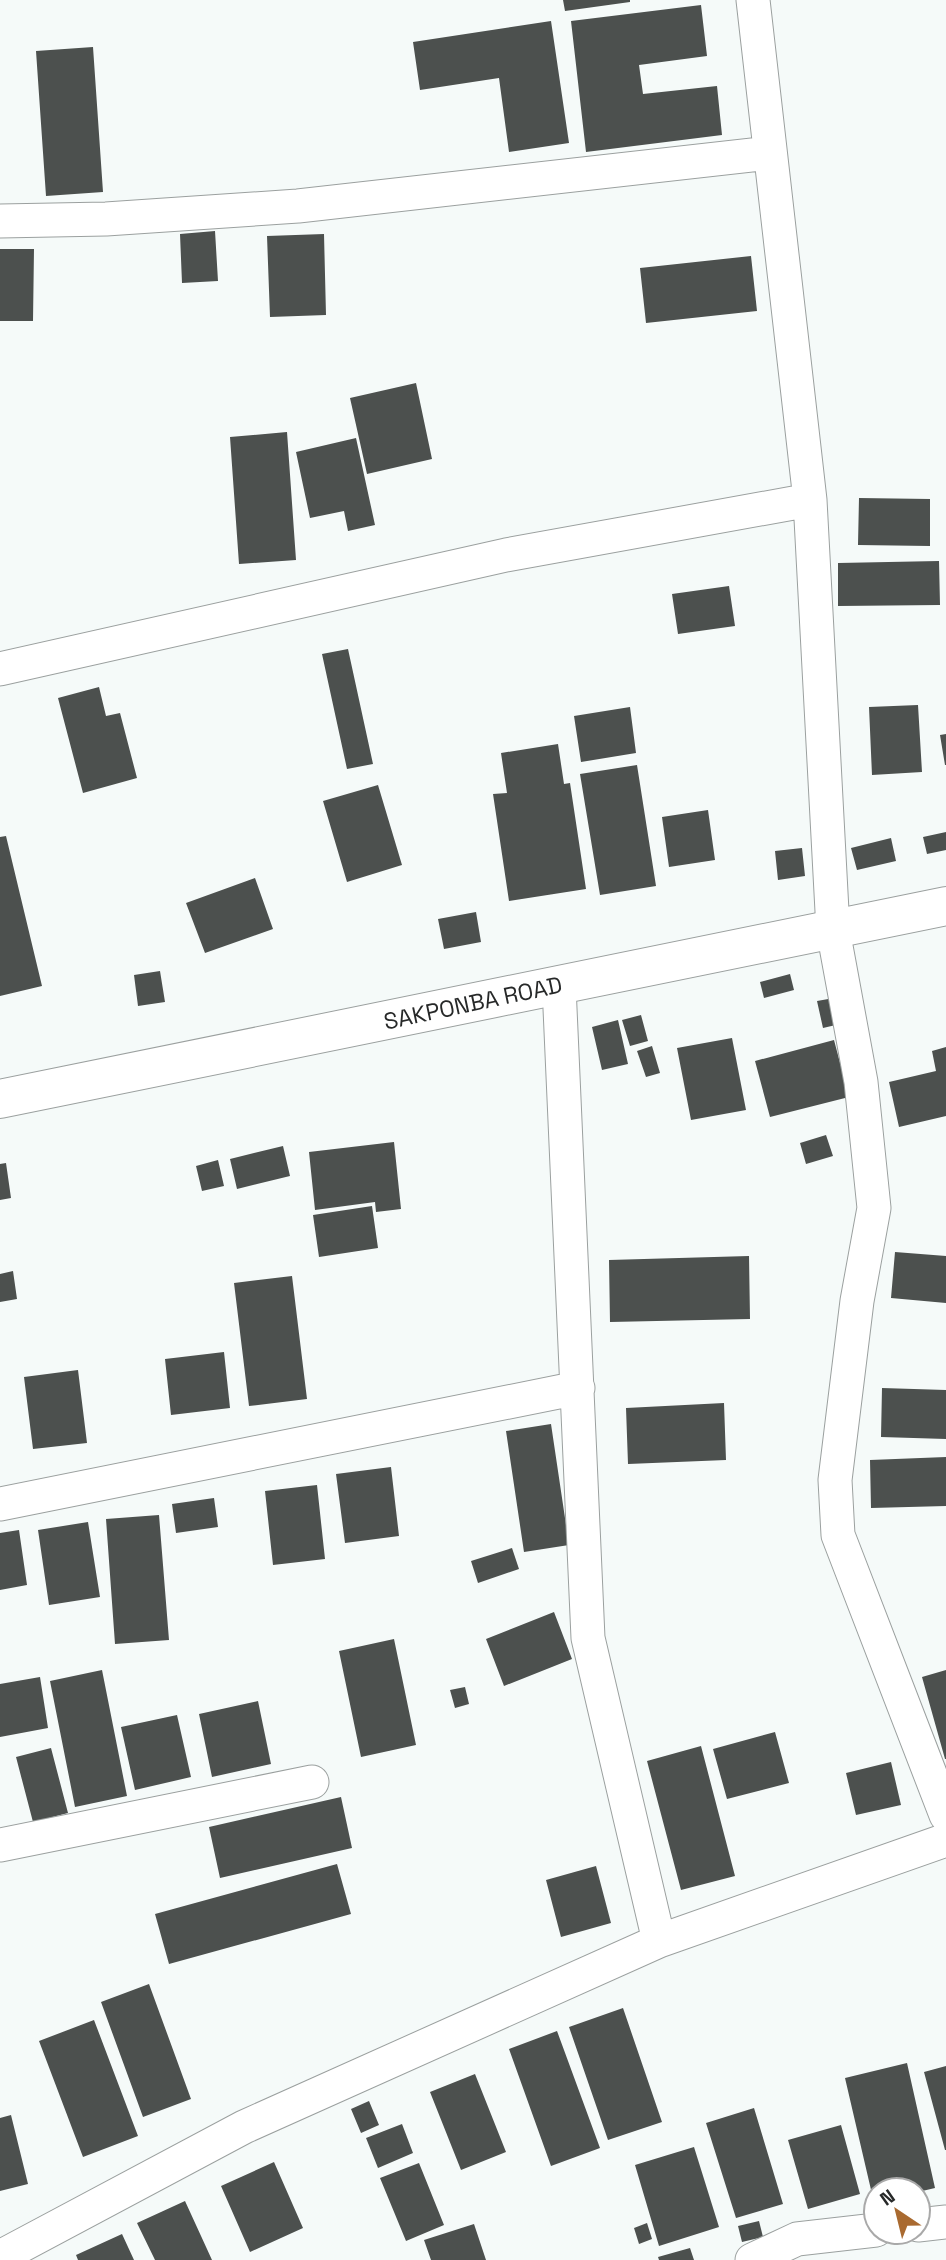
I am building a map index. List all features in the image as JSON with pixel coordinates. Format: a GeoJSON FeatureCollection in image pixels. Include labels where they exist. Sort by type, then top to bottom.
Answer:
{"type":"FeatureCollection","features":[{"type":"Feature","properties":{"kind":"main road","name":"SAKPONBA ROAD"},"geometry":{"type":"LineString","coordinates":[[0,1100],[946,906]]}},
{"type":"Feature","properties":{"kind":"street"},"geometry":{"type":"LineString","coordinates":[[753,0],[810,500],[833,930],[861,1082],[874,1208],[857,1301],[835,1480],[838,1535],[946,1815]]}},
{"type":"Feature","properties":{"kind":"street"},"geometry":{"type":"LineString","coordinates":[[0,221],[106,219],[298,206],[770,153]]}},
{"type":"Feature","properties":{"kind":"street"},"geometry":{"type":"LineString","coordinates":[[0,669],[506,555],[810,500]]}},
{"type":"Feature","properties":{"kind":"street"},"geometry":{"type":"LineString","coordinates":[[559,986],[588,1638],[659,1941]]}},
{"type":"Feature","properties":{"kind":"street"},"geometry":{"type":"LineString","coordinates":[[0,1504],[578,1388]]}},
{"type":"Feature","properties":{"kind":"street"},"geometry":{"type":"LineString","coordinates":[[0,1845],[312,1782]]}},
{"type":"Feature","properties":{"kind":"street"},"geometry":{"type":"LineString","coordinates":[[0,2257],[244,2127],[659,1941],[946,1840]]}},
{"type":"Feature","properties":{"kind":"street"},"geometry":{"type":"LineString","coordinates":[[752,2260],[797,2239],[862,2232]]}},
{"type":"Feature","properties":{"kind":"building"},"geometry":{"type":"Polygon","coordinates":[[[563,0],[630,0],[630,2],[565,11],[563,0]]]}},
{"type":"Feature","properties":{"kind":"building"},"geometry":{"type":"Polygon","coordinates":[[[701,5],[707,56],[639,65],[643,94],[717,86],[722,135],[586,152],[571,21],[701,5]]]}},
{"type":"Feature","properties":{"kind":"building"},"geometry":{"type":"Polygon","coordinates":[[[551,21],[569,143],[509,152],[499,78],[420,90],[413,42],[551,21]]]}},
{"type":"Feature","properties":{"kind":"building"},"geometry":{"type":"Polygon","coordinates":[[[93,47],[103,192],[46,196],[36,51],[93,47]]]}},
{"type":"Feature","properties":{"kind":"building"},"geometry":{"type":"Polygon","coordinates":[[[215,231],[218,281],[182,283],[180,234],[215,231]]]}},
{"type":"Feature","properties":{"kind":"building"},"geometry":{"type":"Polygon","coordinates":[[[324,234],[326,315],[270,317],[267,236],[324,234]]]}},
{"type":"Feature","properties":{"kind":"building"},"geometry":{"type":"Polygon","coordinates":[[[0,249],[34,249],[33,321],[0,321],[0,249]]]}},
{"type":"Feature","properties":{"kind":"building"},"geometry":{"type":"Polygon","coordinates":[[[751,256],[757,311],[646,323],[640,268],[751,256]]]}},
{"type":"Feature","properties":{"kind":"building"},"geometry":{"type":"Polygon","coordinates":[[[416,383],[432,459],[367,474],[350,398],[416,383]]]}},
{"type":"Feature","properties":{"kind":"building"},"geometry":{"type":"Polygon","coordinates":[[[287,432],[296,560],[239,564],[230,437],[287,432]]]}},
{"type":"Feature","properties":{"kind":"building"},"geometry":{"type":"Polygon","coordinates":[[[356,438],[375,525],[348,531],[344,511],[310,518],[296,452],[356,438]]]}},
{"type":"Feature","properties":{"kind":"building"},"geometry":{"type":"Polygon","coordinates":[[[859,498],[930,499],[930,546],[858,545],[859,498]]]}},
{"type":"Feature","properties":{"kind":"building"},"geometry":{"type":"Polygon","coordinates":[[[939,561],[940,605],[838,606],[838,563],[939,561]]]}},
{"type":"Feature","properties":{"kind":"building"},"geometry":{"type":"Polygon","coordinates":[[[729,586],[735,626],[678,634],[672,594],[729,586]]]}},
{"type":"Feature","properties":{"kind":"building"},"geometry":{"type":"Polygon","coordinates":[[[348,649],[373,764],[347,769],[322,654],[348,649]]]}},
{"type":"Feature","properties":{"kind":"building"},"geometry":{"type":"Polygon","coordinates":[[[99,687],[106,716],[120,713],[137,778],[83,793],[58,698],[99,687]]]}},
{"type":"Feature","properties":{"kind":"building"},"geometry":{"type":"Polygon","coordinates":[[[918,705],[922,772],[872,775],[869,707],[918,705]]]}},
{"type":"Feature","properties":{"kind":"building"},"geometry":{"type":"Polygon","coordinates":[[[630,707],[636,753],[581,762],[574,716],[630,707]]]}},
{"type":"Feature","properties":{"kind":"building"},"geometry":{"type":"Polygon","coordinates":[[[946,734],[946,765],[945,765],[940,735],[946,734]]]}},
{"type":"Feature","properties":{"kind":"building"},"geometry":{"type":"Polygon","coordinates":[[[558,744],[564,784],[570,783],[586,889],[509,901],[493,794],[507,793],[501,753],[558,744]]]}},
{"type":"Feature","properties":{"kind":"building"},"geometry":{"type":"Polygon","coordinates":[[[637,765],[656,886],[600,895],[580,774],[637,765]]]}},
{"type":"Feature","properties":{"kind":"building"},"geometry":{"type":"Polygon","coordinates":[[[378,785],[402,865],[347,882],[323,801],[378,785]]]}},
{"type":"Feature","properties":{"kind":"building"},"geometry":{"type":"Polygon","coordinates":[[[708,810],[715,860],[669,867],[662,817],[708,810]]]}},
{"type":"Feature","properties":{"kind":"building"},"geometry":{"type":"Polygon","coordinates":[[[946,832],[946,850],[927,854],[923,837],[946,832]]]}},
{"type":"Feature","properties":{"kind":"building"},"geometry":{"type":"Polygon","coordinates":[[[6,836],[42,986],[0,996],[0,837],[6,836]]]}},
{"type":"Feature","properties":{"kind":"building"},"geometry":{"type":"Polygon","coordinates":[[[891,838],[896,861],[857,870],[851,848],[891,838]]]}},
{"type":"Feature","properties":{"kind":"building"},"geometry":{"type":"Polygon","coordinates":[[[802,848],[805,876],[778,880],[775,851],[802,848]]]}},
{"type":"Feature","properties":{"kind":"building"},"geometry":{"type":"Polygon","coordinates":[[[255,878],[273,929],[205,953],[186,903],[255,878]]]}},
{"type":"Feature","properties":{"kind":"building"},"geometry":{"type":"Polygon","coordinates":[[[476,912],[481,942],[444,949],[438,919],[476,912]]]}},
{"type":"Feature","properties":{"kind":"building"},"geometry":{"type":"Polygon","coordinates":[[[160,971],[165,1002],[138,1006],[134,975],[160,971]]]}},
{"type":"Feature","properties":{"kind":"building"},"geometry":{"type":"Polygon","coordinates":[[[790,974],[794,990],[764,998],[760,982],[790,974]]]}},
{"type":"Feature","properties":{"kind":"building"},"geometry":{"type":"Polygon","coordinates":[[[834,998],[840,1024],[823,1028],[817,1001],[834,998]]]}},
{"type":"Feature","properties":{"kind":"building"},"geometry":{"type":"Polygon","coordinates":[[[641,1015],[648,1041],[630,1046],[622,1020],[641,1015]]]}},
{"type":"Feature","properties":{"kind":"building"},"geometry":{"type":"Polygon","coordinates":[[[618,1020],[628,1064],[602,1070],[592,1027],[618,1020]]]}},
{"type":"Feature","properties":{"kind":"building"},"geometry":{"type":"Polygon","coordinates":[[[732,1038],[746,1110],[691,1120],[677,1048],[732,1038]]]}},
{"type":"Feature","properties":{"kind":"building"},"geometry":{"type":"Polygon","coordinates":[[[834,1040],[849,1097],[770,1117],[755,1061],[834,1040]]]}},
{"type":"Feature","properties":{"kind":"building"},"geometry":{"type":"Polygon","coordinates":[[[652,1046],[660,1073],[646,1077],[637,1051],[652,1046]]]}},
{"type":"Feature","properties":{"kind":"building"},"geometry":{"type":"Polygon","coordinates":[[[946,1047],[946,1116],[899,1127],[889,1082],[936,1071],[932,1051],[946,1047]]]}},
{"type":"Feature","properties":{"kind":"building"},"geometry":{"type":"Polygon","coordinates":[[[826,1135],[833,1156],[806,1164],[800,1143],[826,1135]]]}},
{"type":"Feature","properties":{"kind":"building"},"geometry":{"type":"Polygon","coordinates":[[[394,1142],[401,1209],[376,1212],[375,1202],[315,1210],[309,1152],[394,1142]]]}},
{"type":"Feature","properties":{"kind":"building"},"geometry":{"type":"Polygon","coordinates":[[[283,1146],[290,1176],[237,1189],[230,1159],[283,1146]]]}},
{"type":"Feature","properties":{"kind":"building"},"geometry":{"type":"Polygon","coordinates":[[[218,1160],[224,1186],[202,1191],[196,1166],[218,1160]]]}},
{"type":"Feature","properties":{"kind":"building"},"geometry":{"type":"Polygon","coordinates":[[[6,1163],[11,1198],[0,1200],[0,1164],[6,1163]]]}},
{"type":"Feature","properties":{"kind":"building"},"geometry":{"type":"Polygon","coordinates":[[[372,1206],[378,1248],[319,1257],[313,1215],[372,1206]]]}},
{"type":"Feature","properties":{"kind":"building"},"geometry":{"type":"Polygon","coordinates":[[[895,1252],[946,1256],[946,1303],[891,1298],[895,1252]]]}},
{"type":"Feature","properties":{"kind":"building"},"geometry":{"type":"Polygon","coordinates":[[[749,1256],[750,1319],[610,1322],[609,1260],[749,1256]]]}},
{"type":"Feature","properties":{"kind":"building"},"geometry":{"type":"Polygon","coordinates":[[[13,1271],[17,1299],[0,1302],[0,1274],[13,1271]]]}},
{"type":"Feature","properties":{"kind":"building"},"geometry":{"type":"Polygon","coordinates":[[[292,1276],[307,1399],[249,1406],[234,1283],[292,1276]]]}},
{"type":"Feature","properties":{"kind":"building"},"geometry":{"type":"Polygon","coordinates":[[[224,1352],[230,1408],[171,1415],[165,1359],[224,1352]]]}},
{"type":"Feature","properties":{"kind":"building"},"geometry":{"type":"Polygon","coordinates":[[[78,1370],[87,1443],[33,1449],[24,1377],[78,1370]]]}},
{"type":"Feature","properties":{"kind":"building"},"geometry":{"type":"Polygon","coordinates":[[[882,1388],[946,1390],[946,1439],[881,1437],[882,1388]]]}},
{"type":"Feature","properties":{"kind":"building"},"geometry":{"type":"Polygon","coordinates":[[[724,1403],[726,1460],[628,1464],[626,1408],[724,1403]]]}},
{"type":"Feature","properties":{"kind":"building"},"geometry":{"type":"Polygon","coordinates":[[[551,1424],[569,1545],[524,1552],[506,1431],[551,1424]]]}},
{"type":"Feature","properties":{"kind":"building"},"geometry":{"type":"Polygon","coordinates":[[[946,1457],[946,1506],[871,1508],[870,1460],[946,1457]]]}},
{"type":"Feature","properties":{"kind":"building"},"geometry":{"type":"Polygon","coordinates":[[[391,1467],[399,1536],[345,1543],[336,1474],[391,1467]]]}},
{"type":"Feature","properties":{"kind":"building"},"geometry":{"type":"Polygon","coordinates":[[[317,1485],[325,1559],[273,1565],[265,1491],[317,1485]]]}},
{"type":"Feature","properties":{"kind":"building"},"geometry":{"type":"Polygon","coordinates":[[[214,1498],[218,1527],[176,1533],[172,1504],[214,1498]]]}},
{"type":"Feature","properties":{"kind":"building"},"geometry":{"type":"Polygon","coordinates":[[[159,1515],[169,1640],[115,1644],[106,1519],[159,1515]]]}},
{"type":"Feature","properties":{"kind":"building"},"geometry":{"type":"Polygon","coordinates":[[[88,1522],[100,1597],[49,1605],[38,1530],[88,1522]]]}},
{"type":"Feature","properties":{"kind":"building"},"geometry":{"type":"Polygon","coordinates":[[[19,1530],[27,1585],[0,1590],[0,1533],[19,1530]]]}},
{"type":"Feature","properties":{"kind":"building"},"geometry":{"type":"Polygon","coordinates":[[[512,1548],[519,1569],[478,1583],[471,1561],[512,1548]]]}},
{"type":"Feature","properties":{"kind":"building"},"geometry":{"type":"Polygon","coordinates":[[[554,1612],[572,1659],[504,1686],[486,1639],[554,1612]]]}},
{"type":"Feature","properties":{"kind":"building"},"geometry":{"type":"Polygon","coordinates":[[[394,1639],[416,1745],[361,1757],[339,1651],[394,1639]]]}},
{"type":"Feature","properties":{"kind":"building"},"geometry":{"type":"Polygon","coordinates":[[[102,1670],[127,1796],[75,1807],[50,1681],[102,1670]]]}},
{"type":"Feature","properties":{"kind":"building"},"geometry":{"type":"Polygon","coordinates":[[[946,1670],[946,1759],[945,1759],[922,1677],[946,1670]]]}},
{"type":"Feature","properties":{"kind":"building"},"geometry":{"type":"Polygon","coordinates":[[[40,1677],[48,1728],[0,1737],[0,1684],[40,1677]]]}},
{"type":"Feature","properties":{"kind":"building"},"geometry":{"type":"Polygon","coordinates":[[[465,1687],[469,1704],[455,1708],[450,1690],[465,1687]]]}},
{"type":"Feature","properties":{"kind":"building"},"geometry":{"type":"Polygon","coordinates":[[[258,1701],[271,1764],[212,1777],[199,1714],[258,1701]]]}},
{"type":"Feature","properties":{"kind":"building"},"geometry":{"type":"Polygon","coordinates":[[[177,1715],[191,1777],[135,1790],[121,1727],[177,1715]]]}},
{"type":"Feature","properties":{"kind":"building"},"geometry":{"type":"Polygon","coordinates":[[[775,1732],[789,1783],[727,1799],[713,1749],[775,1732]]]}},
{"type":"Feature","properties":{"kind":"building"},"geometry":{"type":"Polygon","coordinates":[[[701,1746],[735,1876],[681,1890],[647,1761],[701,1746]]]}},
{"type":"Feature","properties":{"kind":"building"},"geometry":{"type":"Polygon","coordinates":[[[51,1748],[68,1813],[33,1822],[16,1757],[51,1748]]]}},
{"type":"Feature","properties":{"kind":"building"},"geometry":{"type":"Polygon","coordinates":[[[891,1762],[901,1805],[856,1815],[846,1773],[891,1762]]]}},
{"type":"Feature","properties":{"kind":"building"},"geometry":{"type":"Polygon","coordinates":[[[341,1797],[352,1848],[220,1878],[209,1827],[341,1797]]]}},
{"type":"Feature","properties":{"kind":"building"},"geometry":{"type":"Polygon","coordinates":[[[337,1864],[351,1914],[169,1964],[155,1914],[337,1864]]]}},
{"type":"Feature","properties":{"kind":"building"},"geometry":{"type":"Polygon","coordinates":[[[596,1866],[611,1923],[561,1937],[546,1880],[596,1866]]]}},
{"type":"Feature","properties":{"kind":"building"},"geometry":{"type":"Polygon","coordinates":[[[149,1984],[191,2099],[143,2117],[101,2002],[149,1984]]]}},
{"type":"Feature","properties":{"kind":"building"},"geometry":{"type":"Polygon","coordinates":[[[623,2008],[662,2122],[608,2140],[569,2027],[623,2008]]]}},
{"type":"Feature","properties":{"kind":"building"},"geometry":{"type":"Polygon","coordinates":[[[94,2020],[138,2136],[83,2157],[39,2041],[94,2020]]]}},
{"type":"Feature","properties":{"kind":"building"},"geometry":{"type":"Polygon","coordinates":[[[557,2031],[600,2148],[551,2166],[509,2049],[557,2031]]]}},
{"type":"Feature","properties":{"kind":"building"},"geometry":{"type":"Polygon","coordinates":[[[907,2063],[935,2188],[932,2189],[932,2176],[868,2176],[845,2078],[907,2063]]]}},
{"type":"Feature","properties":{"kind":"building"},"geometry":{"type":"Polygon","coordinates":[[[946,2066],[946,2150],[945,2150],[924,2072],[946,2066]]]}},
{"type":"Feature","properties":{"kind":"building"},"geometry":{"type":"Polygon","coordinates":[[[475,2074],[506,2152],[461,2170],[430,2092],[475,2074]]]}},
{"type":"Feature","properties":{"kind":"building"},"geometry":{"type":"Polygon","coordinates":[[[369,2101],[379,2125],[361,2133],[351,2109],[369,2101]]]}},
{"type":"Feature","properties":{"kind":"building"},"geometry":{"type":"Polygon","coordinates":[[[754,2108],[783,2204],[736,2218],[706,2123],[754,2108]]]}},
{"type":"Feature","properties":{"kind":"building"},"geometry":{"type":"Polygon","coordinates":[[[11,2115],[28,2184],[0,2191],[0,2118],[11,2115]]]}},
{"type":"Feature","properties":{"kind":"building"},"geometry":{"type":"Polygon","coordinates":[[[402,2124],[413,2153],[378,2168],[366,2138],[402,2124]]]}},
{"type":"Feature","properties":{"kind":"building"},"geometry":{"type":"Polygon","coordinates":[[[841,2125],[860,2194],[808,2209],[788,2140],[841,2125]]]}},
{"type":"Feature","properties":{"kind":"building"},"geometry":{"type":"Polygon","coordinates":[[[694,2147],[719,2227],[659,2246],[635,2165],[694,2147]]]}},
{"type":"Feature","properties":{"kind":"building"},"geometry":{"type":"Polygon","coordinates":[[[274,2162],[303,2228],[250,2252],[221,2186],[274,2162]]]}},
{"type":"Feature","properties":{"kind":"building"},"geometry":{"type":"Polygon","coordinates":[[[419,2163],[444,2225],[406,2241],[380,2178],[419,2163]]]}},
{"type":"Feature","properties":{"kind":"building"},"geometry":{"type":"Polygon","coordinates":[[[185,2201],[212,2260],[155,2260],[137,2223],[185,2201]]]}},
{"type":"Feature","properties":{"kind":"building"},"geometry":{"type":"Polygon","coordinates":[[[759,2221],[763,2237],[742,2242],[738,2226],[759,2221]]]}},
{"type":"Feature","properties":{"kind":"building"},"geometry":{"type":"Polygon","coordinates":[[[647,2223],[652,2239],[639,2244],[634,2228],[647,2223]]]}},
{"type":"Feature","properties":{"kind":"building"},"geometry":{"type":"Polygon","coordinates":[[[474,2224],[486,2260],[431,2260],[424,2240],[474,2224]]]}},
{"type":"Feature","properties":{"kind":"building"},"geometry":{"type":"Polygon","coordinates":[[[122,2234],[134,2260],[78,2260],[76,2255],[122,2234]]]}},
{"type":"Feature","properties":{"kind":"building"},"geometry":{"type":"Polygon","coordinates":[[[690,2248],[694,2260],[659,2260],[658,2257],[690,2248]]]}}]}
